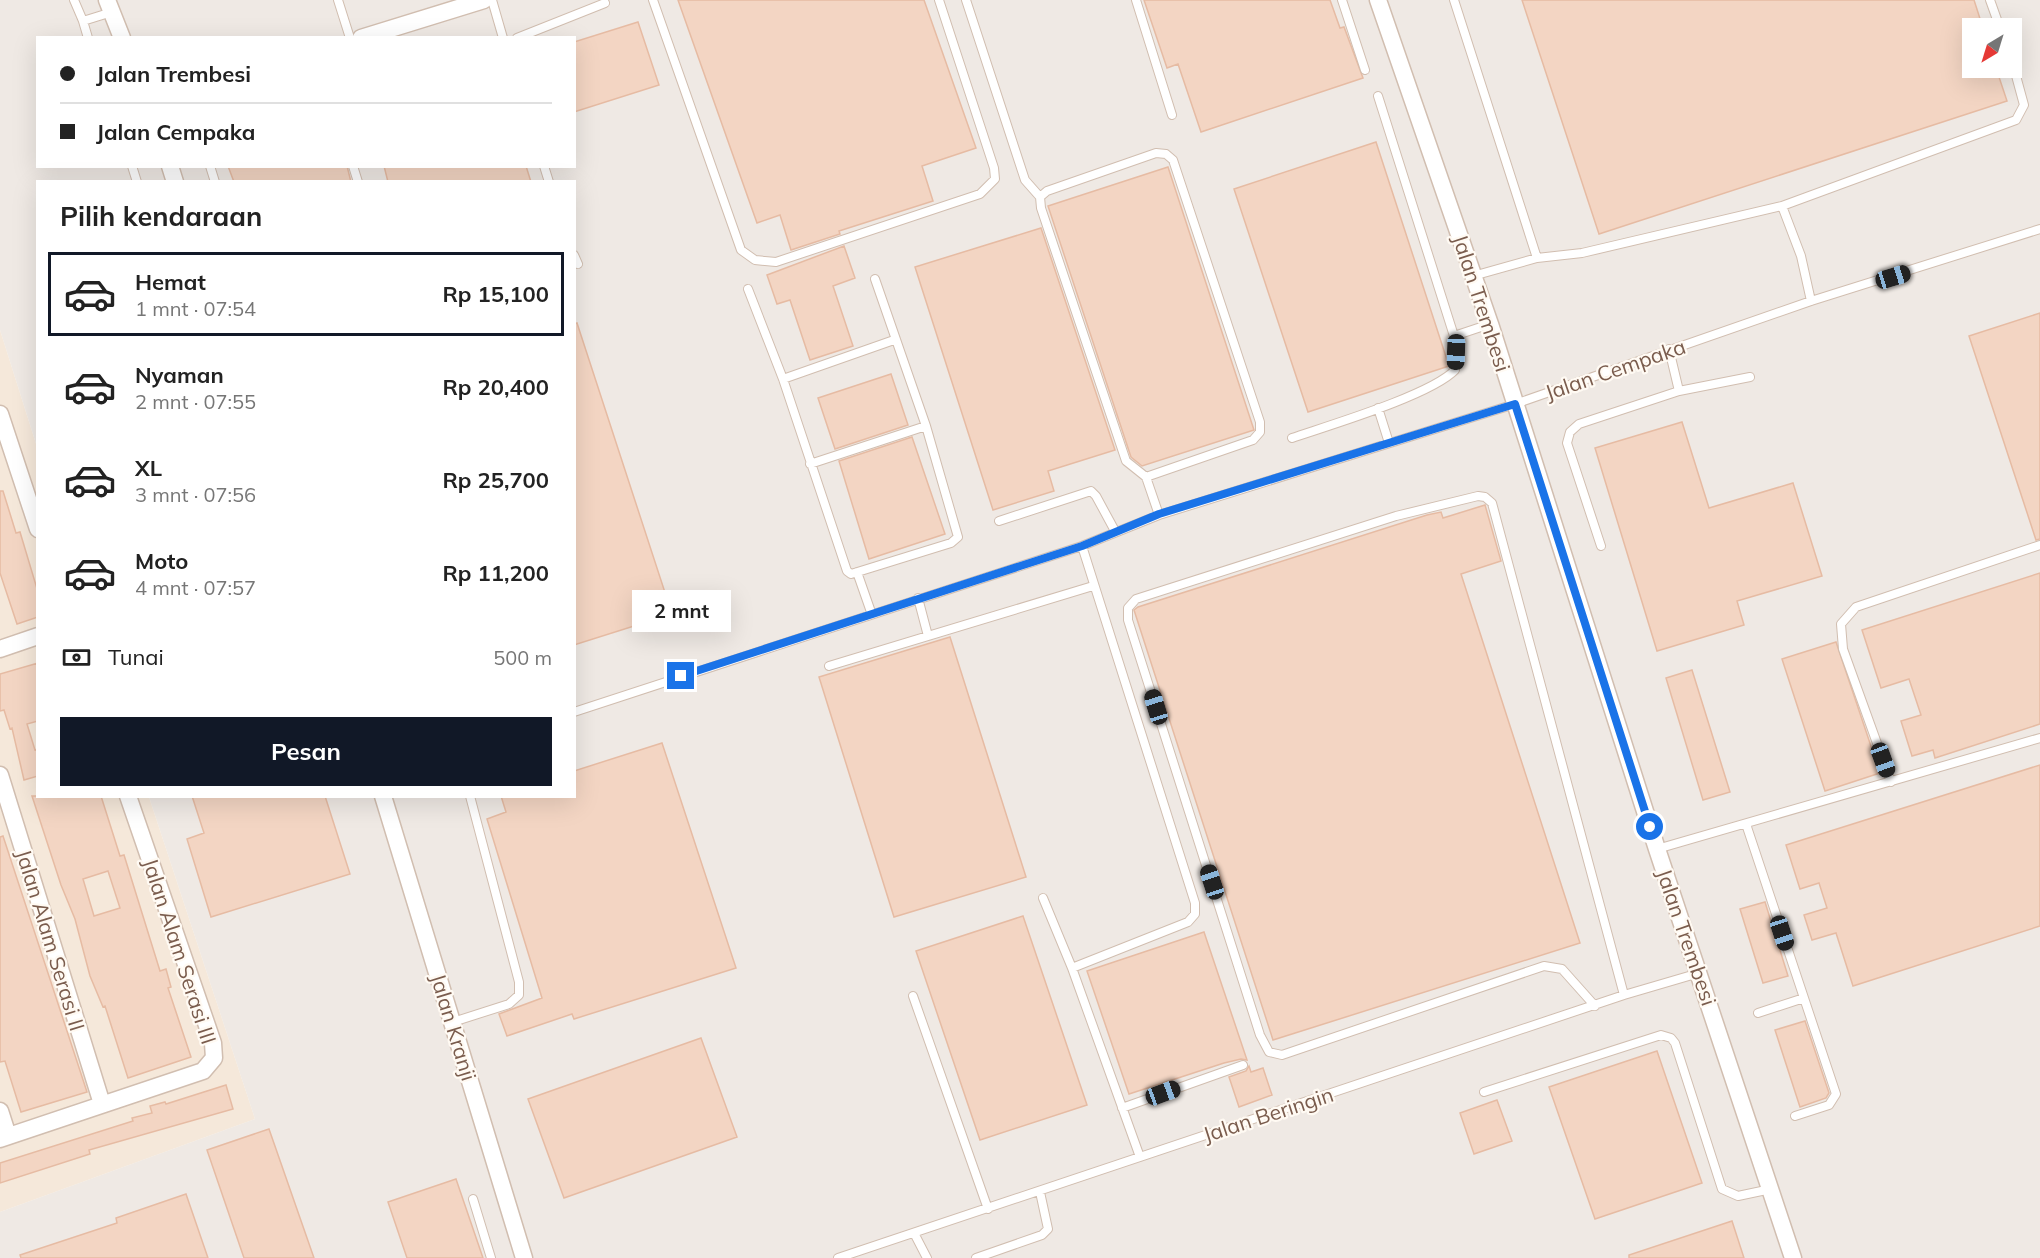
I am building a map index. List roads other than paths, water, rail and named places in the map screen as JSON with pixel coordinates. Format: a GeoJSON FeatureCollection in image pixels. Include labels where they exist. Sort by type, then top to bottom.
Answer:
{"type":"FeatureCollection","features":[{"type":"Feature","properties":{"kind":"street"},"geometry":{"type":"LineString","coordinates":[[367,36],[484,0]]}},
{"type":"Feature","properties":{"kind":"street","name":"Jalan Trembesi"},"geometry":{"type":"LineString","coordinates":[[1378,0],[1490,324],[1657,849],[1793,1258]]}},
{"type":"Feature","properties":{"kind":"street"},"geometry":{"type":"LineString","coordinates":[[109,6],[121,36]]}},
{"type":"Feature","properties":{"kind":"street"},"geometry":{"type":"LineString","coordinates":[[0,414],[36,523]]}},
{"type":"Feature","properties":{"kind":"street"},"geometry":{"type":"LineString","coordinates":[[0,649],[36,637]]}},
{"type":"Feature","properties":{"kind":"street","name":"Jalan Alam Serasi II"},"geometry":{"type":"LineString","coordinates":[[0,775],[102,1104]]}},
{"type":"Feature","properties":{"kind":"street","name":"Jalan Alam Serasi III"},"geometry":{"type":"LineString","coordinates":[[4,1137],[203,1071],[214,1058],[213,1043],[129,798]]}},
{"type":"Feature","properties":{"kind":"street","name":"Jalan Kranji"},"geometry":{"type":"LineString","coordinates":[[384,798],[524,1258]]}},
{"type":"Feature","properties":{"kind":"street"},"geometry":{"type":"LineString","coordinates":[[0,1111],[4,1137]]}},
{"type":"Feature","properties":{"kind":"lane"},"geometry":{"type":"LineString","coordinates":[[74,0],[87,36]]}},
{"type":"Feature","properties":{"kind":"lane"},"geometry":{"type":"LineString","coordinates":[[338,0],[349,36]]}},
{"type":"Feature","properties":{"kind":"lane"},"geometry":{"type":"LineString","coordinates":[[492,0],[502,36]]}},
{"type":"Feature","properties":{"kind":"lane"},"geometry":{"type":"LineString","coordinates":[[654,0],[741,249],[755,260],[776,262],[980,194],[995,179],[994,168],[939,0]]}},
{"type":"Feature","properties":{"kind":"lane"},"geometry":{"type":"LineString","coordinates":[[966,0],[1025,180],[1040,197],[1041,208],[1126,461],[1146,477],[1159,514]]}},
{"type":"Feature","properties":{"kind":"lane"},"geometry":{"type":"LineString","coordinates":[[1136,0],[1172,115]]}},
{"type":"Feature","properties":{"kind":"lane"},"geometry":{"type":"LineString","coordinates":[[1342,0],[1365,70]]}},
{"type":"Feature","properties":{"kind":"lane"},"geometry":{"type":"LineString","coordinates":[[1454,0],[1537,258]]}},
{"type":"Feature","properties":{"kind":"lane"},"geometry":{"type":"LineString","coordinates":[[1990,0],[1996,18]]}},
{"type":"Feature","properties":{"kind":"lane"},"geometry":{"type":"LineString","coordinates":[[522,36],[605,3]]}},
{"type":"Feature","properties":{"kind":"lane"},"geometry":{"type":"LineString","coordinates":[[83,21],[109,6]]}},
{"type":"Feature","properties":{"kind":"lane"},"geometry":{"type":"LineString","coordinates":[[1473,276],[1537,258],[1581,253],[1782,206],[2016,120],[2024,105],[2017,78]]}},
{"type":"Feature","properties":{"kind":"lane"},"geometry":{"type":"LineString","coordinates":[[1292,438],[1378,408],[1447,379],[1455,370],[1454,336],[1378,96]]}},
{"type":"Feature","properties":{"kind":"lane"},"geometry":{"type":"LineString","coordinates":[[1040,197],[1047,191],[1156,153],[1166,154],[1173,160],[1260,422],[1260,432],[1253,441],[1146,477]]}},
{"type":"Feature","properties":{"kind":"lane"},"geometry":{"type":"LineString","coordinates":[[1782,206],[1801,256],[1811,301]]}},
{"type":"Feature","properties":{"kind":"lane","name":"Jalan Cempaka"},"geometry":{"type":"LineString","coordinates":[[576,710],[871,612],[1082,546],[1159,514],[1515,404],[1811,301],[2040,229]]}},
{"type":"Feature","properties":{"kind":"lane"},"geometry":{"type":"LineString","coordinates":[[748,289],[783,379],[810,464],[850,574],[951,543],[958,537],[926,426],[894,340],[875,279]]}},
{"type":"Feature","properties":{"kind":"lane"},"geometry":{"type":"LineString","coordinates":[[1454,336],[1490,324]]}},
{"type":"Feature","properties":{"kind":"lane"},"geometry":{"type":"LineString","coordinates":[[783,379],[894,340]]}},
{"type":"Feature","properties":{"kind":"lane"},"geometry":{"type":"LineString","coordinates":[[1668,349],[1679,391]]}},
{"type":"Feature","properties":{"kind":"lane"},"geometry":{"type":"LineString","coordinates":[[1601,546],[1567,442],[1570,432],[1579,424],[1679,391],[1750,377]]}},
{"type":"Feature","properties":{"kind":"lane"},"geometry":{"type":"LineString","coordinates":[[1378,408],[1389,442]]}},
{"type":"Feature","properties":{"kind":"lane"},"geometry":{"type":"LineString","coordinates":[[810,464],[926,426]]}},
{"type":"Feature","properties":{"kind":"lane"},"geometry":{"type":"LineString","coordinates":[[999,521],[1090,491],[1096,496],[1115,531]]}},
{"type":"Feature","properties":{"kind":"lane"},"geometry":{"type":"LineString","coordinates":[[1595,1006],[1562,969],[1544,966],[1282,1055],[1269,1052],[1260,1035],[1128,620],[1128,608],[1136,599],[1396,516],[1478,496],[1485,497],[1492,503],[1624,995]]}},
{"type":"Feature","properties":{"kind":"lane"},"geometry":{"type":"LineString","coordinates":[[1891,782],[1843,649],[1841,624],[1856,606],[2040,544]]}},
{"type":"Feature","properties":{"kind":"lane"},"geometry":{"type":"LineString","coordinates":[[1072,968],[1188,922],[1195,914],[1195,903],[1082,546]]}},
{"type":"Feature","properties":{"kind":"lane"},"geometry":{"type":"LineString","coordinates":[[857,572],[871,612]]}},
{"type":"Feature","properties":{"kind":"lane"},"geometry":{"type":"LineString","coordinates":[[829,666],[1093,586]]}},
{"type":"Feature","properties":{"kind":"lane"},"geometry":{"type":"LineString","coordinates":[[918,598],[928,636]]}},
{"type":"Feature","properties":{"kind":"lane"},"geometry":{"type":"LineString","coordinates":[[1657,849],[2040,738]]}},
{"type":"Feature","properties":{"kind":"lane"},"geometry":{"type":"LineString","coordinates":[[453,1022],[509,1004],[519,995],[519,982],[471,798]]}},
{"type":"Feature","properties":{"kind":"lane"},"geometry":{"type":"LineString","coordinates":[[1746,824],[1836,1094],[1830,1105],[1795,1116]]}},
{"type":"Feature","properties":{"kind":"lane"},"geometry":{"type":"LineString","coordinates":[[1043,898],[1072,968],[1094,1035],[1140,1156]]}},
{"type":"Feature","properties":{"kind":"lane","name":"Jalan Beringin"},"geometry":{"type":"LineString","coordinates":[[838,1258],[860,1255],[914,1233],[1040,1192],[1140,1156],[1624,995],[1700,973]]}},
{"type":"Feature","properties":{"kind":"lane"},"geometry":{"type":"LineString","coordinates":[[912,996],[988,1209]]}},
{"type":"Feature","properties":{"kind":"lane"},"geometry":{"type":"LineString","coordinates":[[1758,1013],[1804,998]]}},
{"type":"Feature","properties":{"kind":"lane"},"geometry":{"type":"LineString","coordinates":[[1484,1092],[1661,1035],[1671,1038],[1676,1043],[1722,1189],[1738,1196],[1771,1189]]}},
{"type":"Feature","properties":{"kind":"lane"},"geometry":{"type":"LineString","coordinates":[[1122,1108],[1244,1065]]}},
{"type":"Feature","properties":{"kind":"lane"},"geometry":{"type":"LineString","coordinates":[[976,1258],[1042,1235],[1048,1229],[1040,1192]]}},
{"type":"Feature","properties":{"kind":"lane"},"geometry":{"type":"LineString","coordinates":[[473,1199],[491,1258]]}},
{"type":"Feature","properties":{"kind":"lane"},"geometry":{"type":"LineString","coordinates":[[914,1233],[927,1258]]}}]}
